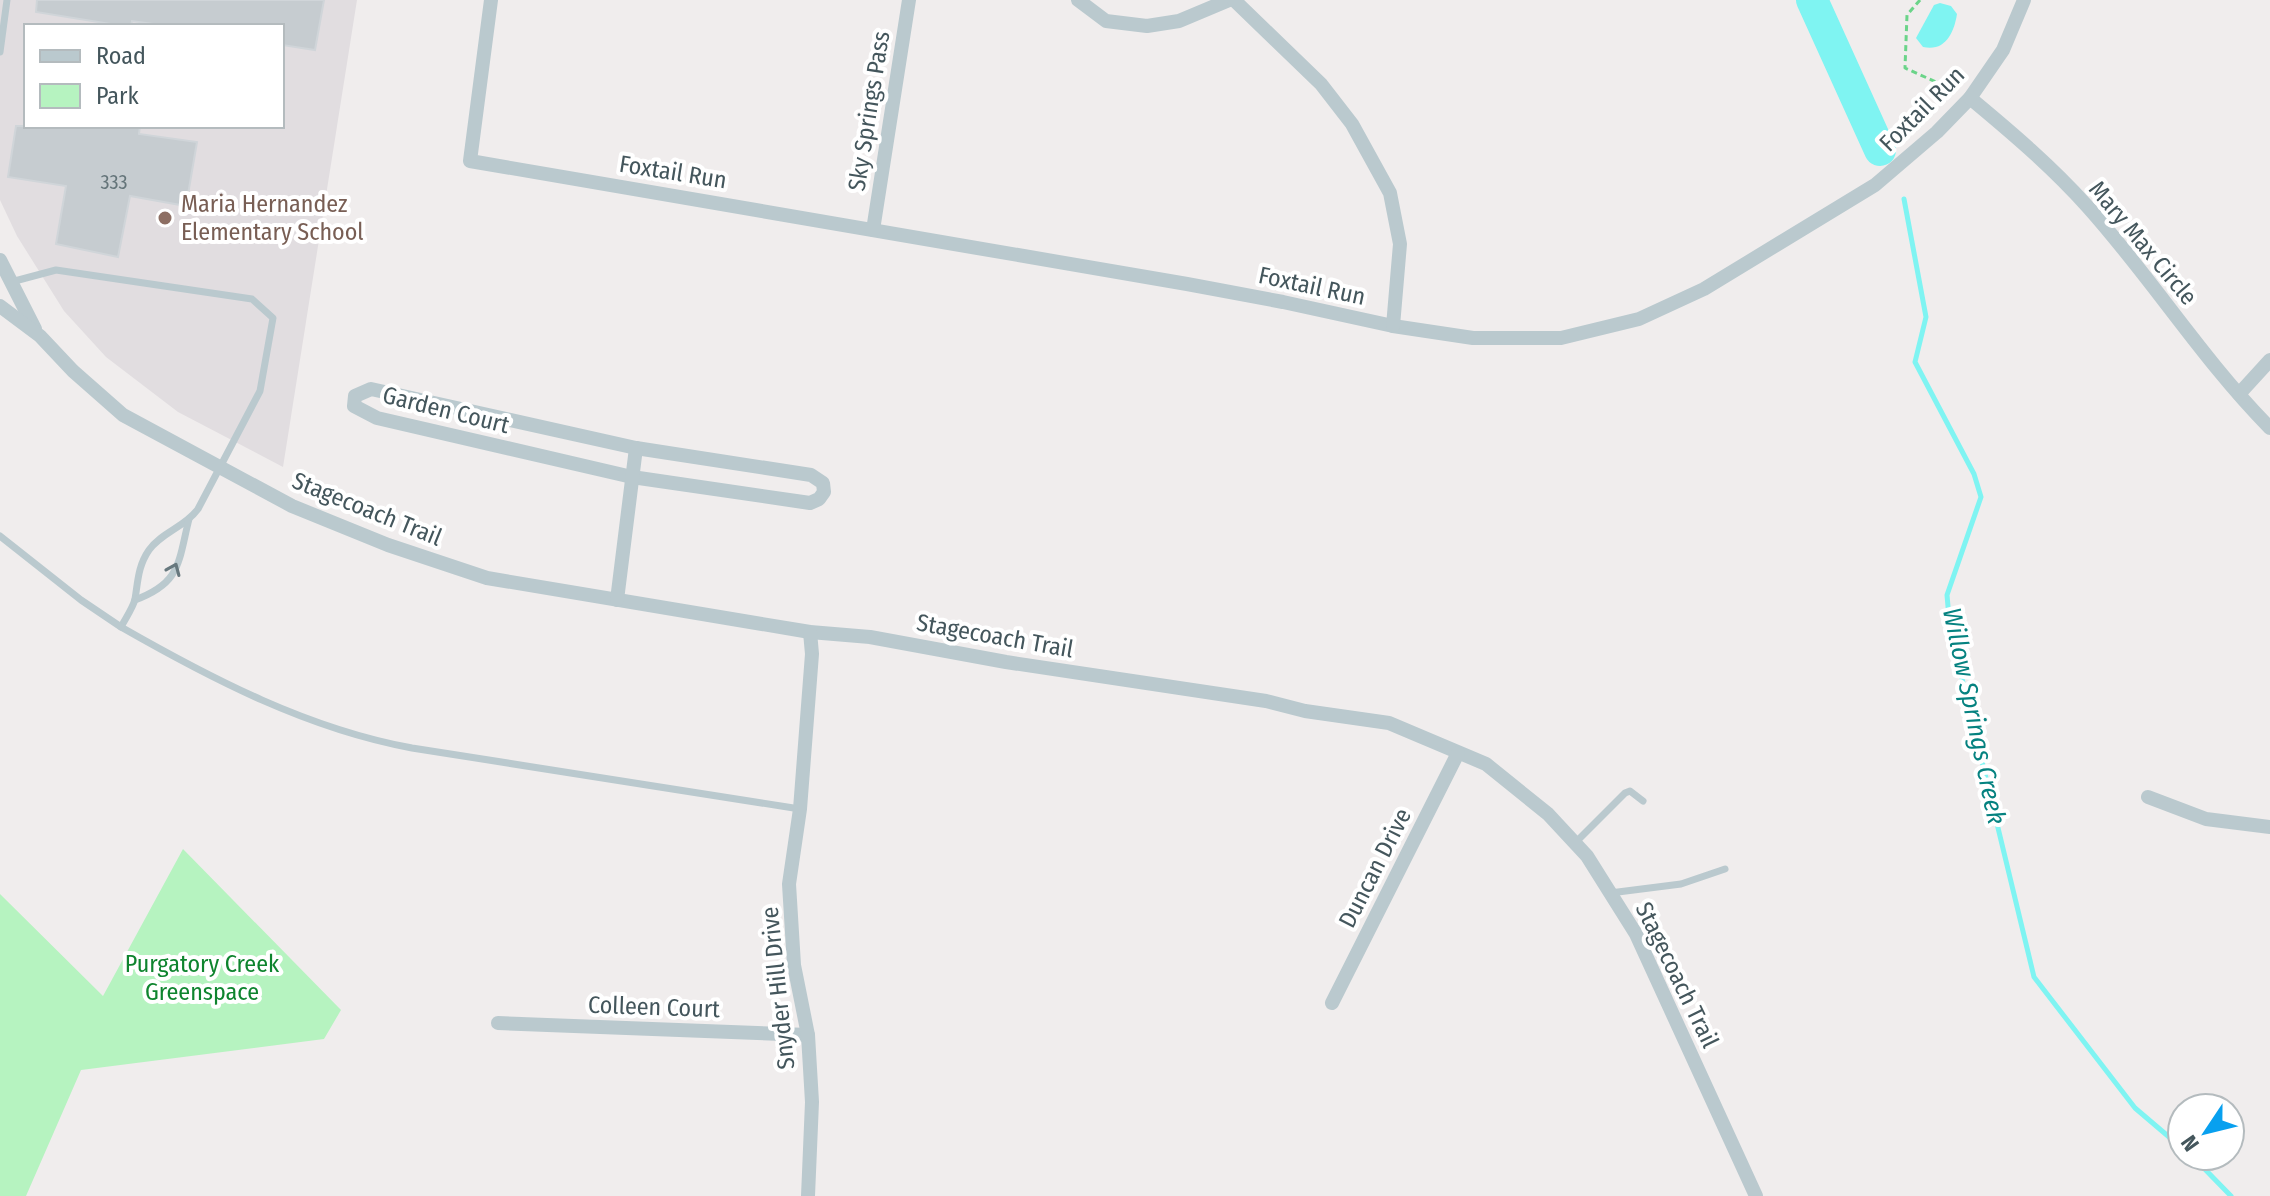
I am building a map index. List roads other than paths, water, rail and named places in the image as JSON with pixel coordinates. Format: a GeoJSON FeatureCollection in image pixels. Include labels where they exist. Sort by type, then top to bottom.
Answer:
{"type":"FeatureCollection","features":[{"type":"Feature","properties":{"kind":"street","name":"Foxtail Run"},"geometry":{"type":"LineString","coordinates":[[491,0],[470,161],[1269,299],[1393,326],[1473,338],[1561,338],[1639,319],[1704,289],[1875,185],[1937,132],[1970,98],[2003,50],[2024,0]]}},
{"type":"Feature","properties":{"kind":"street","name":"Sky Springs Pass"},"geometry":{"type":"LineString","coordinates":[[873,230],[909,0]]}},
{"type":"Feature","properties":{"kind":"street"},"geometry":{"type":"LineString","coordinates":[[1078,0],[1106,21],[1147,26],[1179,21],[1231,0],[1321,84],[1352,124],[1390,193],[1400,244],[1393,326]]}},
{"type":"Feature","properties":{"kind":"street","name":"Mary Max Circle"},"geometry":{"type":"LineString","coordinates":[[1970,98],[2027,144],[2088,207],[2270,428]]}},
{"type":"Feature","properties":{"kind":"street","name":"Stagecoach Trail"},"geometry":{"type":"LineString","coordinates":[[0,260],[40,336]]}},
{"type":"Feature","properties":{"kind":"street","name":"Stagecoach Trail"},"geometry":{"type":"LineString","coordinates":[[0,306],[40,336],[73,371],[123,415],[292,506],[388,545],[487,578],[810,632],[870,637],[1006,662],[1389,723],[1486,764],[1548,814],[1587,856],[1636,934],[1756,1196]]}},
{"type":"Feature","properties":{"kind":"street"},"geometry":{"type":"LineString","coordinates":[[2239,394],[2270,360]]}},
{"type":"Feature","properties":{"kind":"street","name":"Garden Court"},"geometry":{"type":"LineString","coordinates":[[371,389],[636,448],[811,475],[823,483],[824,492],[819,499],[810,503],[632,477],[377,418],[354,406],[355,396],[371,389]]}},
{"type":"Feature","properties":{"kind":"street"},"geometry":{"type":"LineString","coordinates":[[617,600],[636,448]]}},
{"type":"Feature","properties":{"kind":"street","name":"Snyder Hill Drive"},"geometry":{"type":"LineString","coordinates":[[808,1196],[812,1102],[808,1035],[794,965],[789,884],[800,809],[812,654],[810,632]]}},
{"type":"Feature","properties":{"kind":"street","name":"Duncan Drive"},"geometry":{"type":"LineString","coordinates":[[1332,1003],[1458,753]]}},
{"type":"Feature","properties":{"kind":"street"},"geometry":{"type":"LineString","coordinates":[[2148,797],[2206,819],[2270,827]]}},
{"type":"Feature","properties":{"kind":"street","name":"Colleen Court"},"geometry":{"type":"LineString","coordinates":[[498,1023],[808,1035]]}},
{"type":"Feature","properties":{"kind":"lane"},"geometry":{"type":"LineString","coordinates":[[0,52],[7,0]]}},
{"type":"Feature","properties":{"kind":"lane"},"geometry":{"type":"LineString","coordinates":[[10,283],[56,270],[252,299],[273,318],[260,391],[198,509],[189,519],[159,539],[143,559],[135,585],[135,600],[121,627]]}},
{"type":"Feature","properties":{"kind":"lane"},"geometry":{"type":"LineString","coordinates":[[135,600],[155,593],[175,573],[189,519]]}},
{"type":"Feature","properties":{"kind":"lane"},"geometry":{"type":"LineString","coordinates":[[0,536],[81,600],[165,653],[236,688],[350,735],[412,748],[800,809]]}},
{"type":"Feature","properties":{"kind":"lane"},"geometry":{"type":"LineString","coordinates":[[1575,843],[1625,793],[1630,791],[1643,801]]}},
{"type":"Feature","properties":{"kind":"lane"},"geometry":{"type":"LineString","coordinates":[[1610,893],[1681,884],[1725,869]]}},
{"type":"Feature","properties":{"kind":"water"},"geometry":{"type":"Polygon","coordinates":[[[1934,5],[1951,6],[1957,14],[1954,28],[1943,44],[1923,47],[1916,38],[1934,5]]]}},
{"type":"Feature","properties":{"kind":"waterway","name":"Willow Springs Creek"},"geometry":{"type":"LineString","coordinates":[[1812,0],[1880,150]]}},
{"type":"Feature","properties":{"kind":"waterway","name":"Willow Springs Creek"},"geometry":{"type":"LineString","coordinates":[[1904,199],[1926,317],[1915,362],[1974,474],[1981,497],[1947,595],[1950,629],[2034,977],[2135,1108],[2166,1134]]}},
{"type":"Feature","properties":{"kind":"waterway","name":"Willow Springs Creek"},"geometry":{"type":"LineString","coordinates":[[2208,1172],[2231,1196]]}},
{"type":"Feature","properties":{"kind":"place","name":"Maria Hernandez Elementary School"},"geometry":{"type":"Point","coordinates":[165,218]}},
{"type":"Feature","properties":{"kind":"park label","name":"Purgatory Creek Greenspace"},"geometry":{"type":"Point","coordinates":[202,978]}}]}
